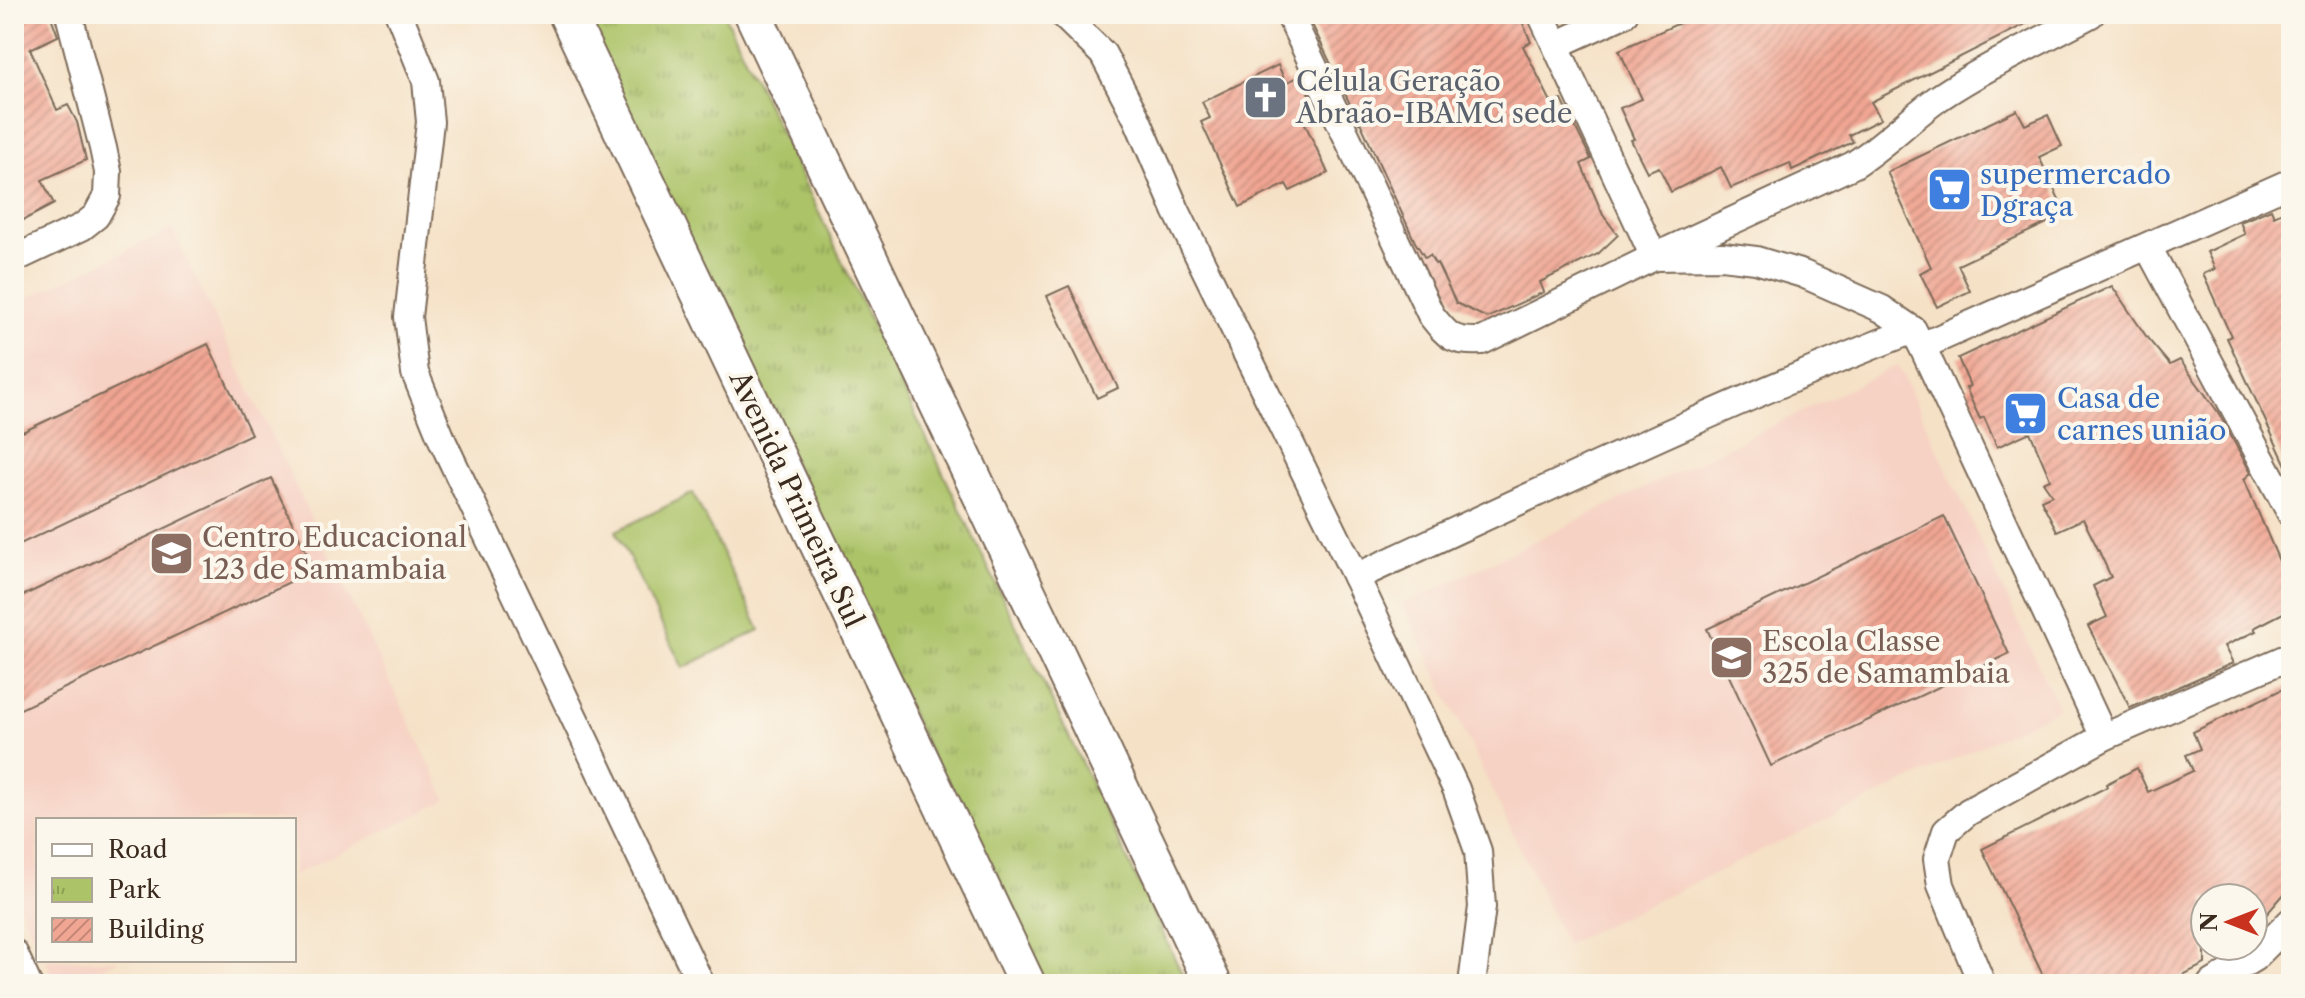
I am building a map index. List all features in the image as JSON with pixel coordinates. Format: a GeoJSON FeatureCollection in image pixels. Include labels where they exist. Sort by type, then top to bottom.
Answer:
{"type":"FeatureCollection","features":[{"type":"Feature","properties":{"kind":"street"},"geometry":{"type":"LineString","coordinates":[[14,259],[82,227],[96,216],[107,196],[108,172],[103,148],[69,14]]}},
{"type":"Feature","properties":{"kind":"street"},"geometry":{"type":"LineString","coordinates":[[399,14],[426,81],[430,122],[408,317],[415,373],[443,442],[701,984]]}},
{"type":"Feature","properties":{"kind":"street","name":"Avenida Primeira Sul"},"geometry":{"type":"LineString","coordinates":[[567,14],[1027,984]]}},
{"type":"Feature","properties":{"kind":"street"},"geometry":{"type":"LineString","coordinates":[[753,14],[1213,984]]}},
{"type":"Feature","properties":{"kind":"street"},"geometry":{"type":"LineString","coordinates":[[1062,14],[1103,54],[1137,119],[1176,210],[1456,789],[1478,851],[1482,907],[1472,984]]}},
{"type":"Feature","properties":{"kind":"street"},"geometry":{"type":"LineString","coordinates":[[1289,14],[1431,315],[1444,332],[1460,342],[1482,341],[1853,165],[1876,151],[1937,99],[2091,14]]}},
{"type":"Feature","properties":{"kind":"street"},"geometry":{"type":"LineString","coordinates":[[1541,14],[1654,257]]}},
{"type":"Feature","properties":{"kind":"street"},"geometry":{"type":"LineString","coordinates":[[1556,45],[1624,14]]}},
{"type":"Feature","properties":{"kind":"street"},"geometry":{"type":"LineString","coordinates":[[1356,577],[1668,433],[1855,352],[1918,338],[2148,247],[2291,182]]}},
{"type":"Feature","properties":{"kind":"street"},"geometry":{"type":"LineString","coordinates":[[2148,247],[2291,514]]}},
{"type":"Feature","properties":{"kind":"street"},"geometry":{"type":"LineString","coordinates":[[1654,257],[1722,256],[1756,260],[1803,274],[1882,309],[1918,338],[2104,737]]}},
{"type":"Feature","properties":{"kind":"street"},"geometry":{"type":"LineString","coordinates":[[1982,984],[1941,885],[1937,859],[1946,831],[1968,812],[2104,737],[2291,656]]}},
{"type":"Feature","properties":{"kind":"street"},"geometry":{"type":"LineString","coordinates":[[2211,984],[2254,958],[2291,921]]}},
{"type":"Feature","properties":{"kind":"street"},"geometry":{"type":"LineString","coordinates":[[14,953],[28,984]]}},
{"type":"Feature","properties":{"kind":"shaded area","name":"Centro Educacional 123 de Samambaia"},"geometry":{"type":"Polygon","coordinates":[[[172,229],[447,800],[296,874],[296,818],[36,818],[36,942],[14,894],[14,305],[172,229]]]}},
{"type":"Feature","properties":{"kind":"shaded area","name":"Escola Classe 325 de Samambaia"},"geometry":{"type":"Polygon","coordinates":[[[1898,365],[2059,709],[1566,944],[1403,605],[1898,365]]]}},
{"type":"Feature","properties":{"kind":"shaded area"},"geometry":{"type":"Polygon","coordinates":[[[46,962],[115,962],[69,984],[56,984],[46,962]]]}},
{"type":"Feature","properties":{"kind":"green space"},"geometry":{"type":"Polygon","coordinates":[[[583,14],[724,14],[1187,984],[1038,984],[583,14]]]}},
{"type":"Feature","properties":{"kind":"green space"},"geometry":{"type":"Polygon","coordinates":[[[693,493],[760,630],[683,668],[616,531],[693,493]]]}},
{"type":"Feature","properties":{"kind":"building"},"geometry":{"type":"Polygon","coordinates":[[[14,14],[50,14],[58,36],[30,49],[57,110],[68,105],[77,122],[86,160],[42,180],[54,204],[14,225],[14,14]]]}},
{"type":"Feature","properties":{"kind":"building"},"geometry":{"type":"Polygon","coordinates":[[[1307,14],[1519,14],[1531,42],[1523,46],[1552,104],[1562,100],[1591,159],[1581,164],[1603,215],[1618,235],[1598,254],[1540,282],[1544,292],[1487,318],[1456,303],[1437,263],[1430,255],[1425,258],[1415,242],[1307,14]]]}},
{"type":"Feature","properties":{"kind":"building"},"geometry":{"type":"Polygon","coordinates":[[[1681,14],[2045,14],[1871,102],[1881,119],[1849,135],[1853,142],[1792,170],[1790,163],[1731,188],[1721,167],[1671,192],[1659,167],[1647,172],[1631,140],[1634,139],[1620,108],[1642,99],[1619,50],[1684,21],[1681,14]]]}},
{"type":"Feature","properties":{"kind":"building"},"geometry":{"type":"Polygon","coordinates":[[[1278,65],[1286,83],[1300,76],[1315,106],[1300,113],[1328,173],[1290,191],[1286,184],[1240,207],[1201,122],[1210,118],[1202,102],[1278,65]]]}},
{"type":"Feature","properties":{"kind":"building"},"geometry":{"type":"Polygon","coordinates":[[[2017,110],[2025,125],[2048,115],[2062,146],[2039,157],[2066,214],[1958,265],[1970,291],[1937,307],[1920,273],[1931,267],[1887,172],[2017,110]]]}},
{"type":"Feature","properties":{"kind":"building"},"geometry":{"type":"Polygon","coordinates":[[[2291,208],[2291,476],[2227,338],[2231,336],[2203,274],[2215,269],[2207,252],[2245,234],[2240,222],[2271,209],[2274,216],[2291,208]]]}},
{"type":"Feature","properties":{"kind":"building"},"geometry":{"type":"Polygon","coordinates":[[[1069,286],[1118,388],[1097,398],[1047,296],[1069,286]]]}},
{"type":"Feature","properties":{"kind":"building"},"geometry":{"type":"Polygon","coordinates":[[[2112,286],[2148,339],[2170,365],[2180,360],[2218,412],[2251,473],[2244,479],[2291,589],[2289,610],[2224,646],[2233,663],[2130,708],[2088,626],[2107,617],[2093,586],[2111,577],[2098,549],[2083,519],[2057,531],[2041,500],[2052,495],[2043,482],[2050,479],[2030,432],[1997,447],[1984,417],[1980,419],[1973,404],[1966,388],[1970,386],[1958,358],[2112,286]]]}},
{"type":"Feature","properties":{"kind":"building"},"geometry":{"type":"Polygon","coordinates":[[[208,344],[251,434],[14,547],[14,436],[208,344]]]}},
{"type":"Feature","properties":{"kind":"building"},"geometry":{"type":"Polygon","coordinates":[[[271,478],[315,570],[14,712],[14,600],[271,478]]]}},
{"type":"Feature","properties":{"kind":"building"},"geometry":{"type":"Polygon","coordinates":[[[1944,516],[2009,654],[1771,766],[1707,629],[1944,516]]]}},
{"type":"Feature","properties":{"kind":"building"},"geometry":{"type":"Polygon","coordinates":[[[2291,685],[2291,890],[2269,911],[2269,882],[2189,882],[2189,962],[2205,964],[2165,984],[2047,984],[1982,849],[2107,787],[2106,784],[2137,768],[2148,792],[2193,771],[2186,755],[2200,749],[2193,732],[2291,685]]]}},
{"type":"Feature","properties":{"kind":"place","name":"Célula Geração Abraão-IBAMC sede"},"geometry":{"type":"Point","coordinates":[1265,97]}},
{"type":"Feature","properties":{"kind":"place","name":"supermercado Dgraça"},"geometry":{"type":"Point","coordinates":[1949,190]}},
{"type":"Feature","properties":{"kind":"place","name":"Casa de carnes união"},"geometry":{"type":"Point","coordinates":[2026,414]}},
{"type":"Feature","properties":{"kind":"place","name":"Centro Educacional 123 de Samambaia"},"geometry":{"type":"Point","coordinates":[171,553]}},
{"type":"Feature","properties":{"kind":"place","name":"Escola Classe 325 de Samambaia"},"geometry":{"type":"Point","coordinates":[1731,657]}}]}
